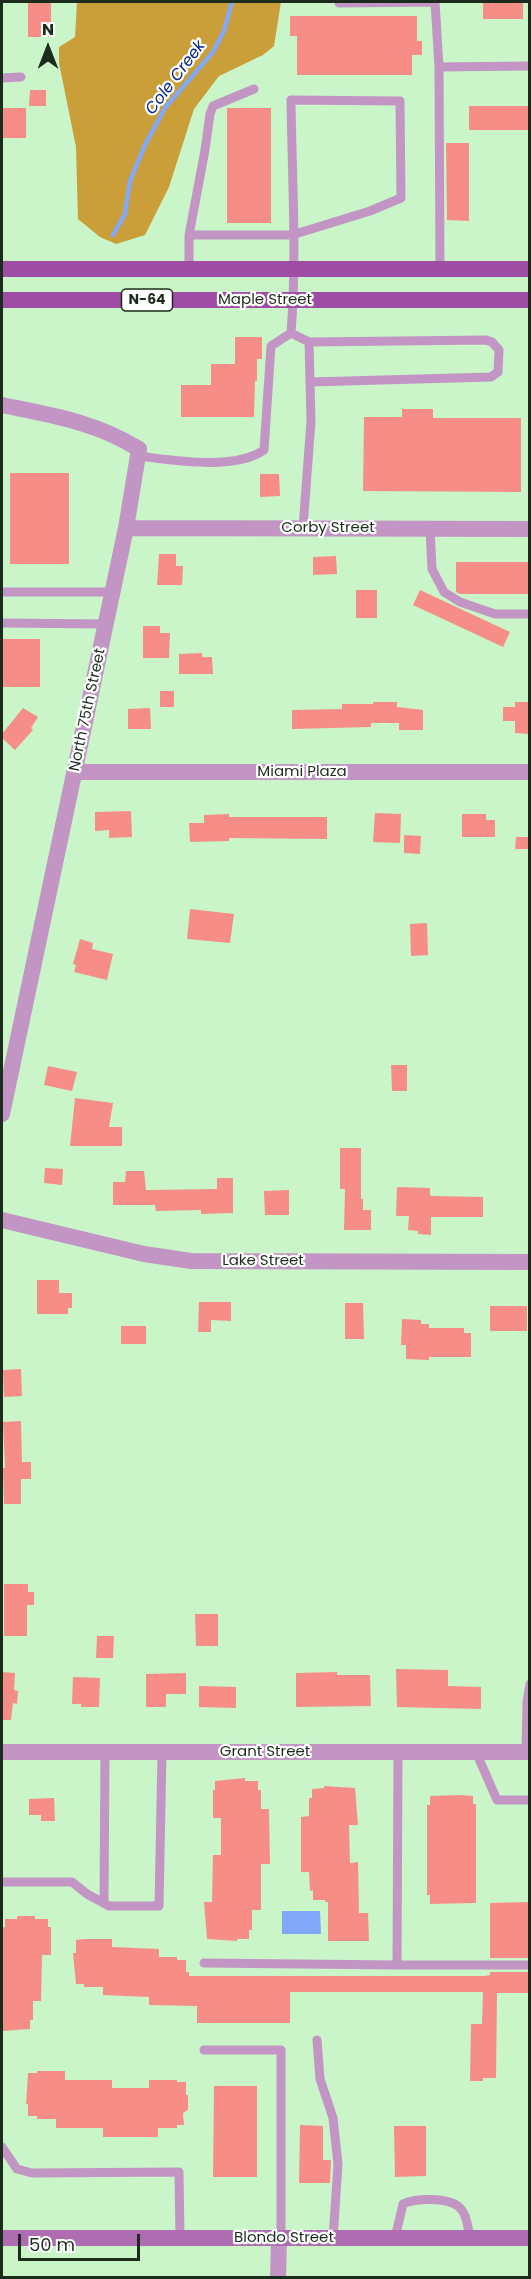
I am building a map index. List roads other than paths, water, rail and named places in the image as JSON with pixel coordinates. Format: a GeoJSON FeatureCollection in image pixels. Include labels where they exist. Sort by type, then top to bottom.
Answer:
{"type":"FeatureCollection","features":[{"type":"Feature","properties":{"kind":"main road","name":"Maple Street"},"geometry":{"type":"LineString","coordinates":[[2,269],[530,269]]}},
{"type":"Feature","properties":{"kind":"main road","name":"Maple Street"},"geometry":{"type":"LineString","coordinates":[[2,300],[530,300]]}},
{"type":"Feature","properties":{"kind":"main road","name":"Blondo Street"},"geometry":{"type":"LineString","coordinates":[[2,2238],[530,2238]]}},
{"type":"Feature","properties":{"kind":"street"},"geometry":{"type":"LineString","coordinates":[[2,405],[79,421],[116,435],[139,449],[138,456]]}},
{"type":"Feature","properties":{"kind":"street","name":"North 75th Street"},"geometry":{"type":"LineString","coordinates":[[2,1113],[126,528],[138,456]]}},
{"type":"Feature","properties":{"kind":"street","name":"Corby Street"},"geometry":{"type":"LineString","coordinates":[[126,528],[530,529]]}},
{"type":"Feature","properties":{"kind":"street","name":"Miami Plaza"},"geometry":{"type":"LineString","coordinates":[[75,772],[530,772]]}},
{"type":"Feature","properties":{"kind":"street","name":"Lake Street"},"geometry":{"type":"LineString","coordinates":[[2,1220],[144,1254],[191,1261],[530,1262]]}},
{"type":"Feature","properties":{"kind":"street","name":"Grant Street"},"geometry":{"type":"LineString","coordinates":[[2,1752],[527,1752]]}},
{"type":"Feature","properties":{"kind":"street"},"geometry":{"type":"LineString","coordinates":[[278,2277],[280,2239]]}},
{"type":"Feature","properties":{"kind":"lane"},"geometry":{"type":"LineString","coordinates":[[339,2],[435,2],[439,67],[440,269]]}},
{"type":"Feature","properties":{"kind":"lane"},"geometry":{"type":"LineString","coordinates":[[439,67],[530,66]]}},
{"type":"Feature","properties":{"kind":"lane"},"geometry":{"type":"LineString","coordinates":[[2,78],[21,77]]}},
{"type":"Feature","properties":{"kind":"lane"},"geometry":{"type":"LineString","coordinates":[[189,269],[189,235],[206,150],[210,114],[213,106],[254,89]]}},
{"type":"Feature","properties":{"kind":"lane"},"geometry":{"type":"LineString","coordinates":[[189,235],[292,235],[370,211],[401,198],[400,101],[291,100],[292,235],[293,269],[291,333]]}},
{"type":"Feature","properties":{"kind":"lane"},"geometry":{"type":"LineString","coordinates":[[291,333],[309,342],[486,340],[492,342],[499,350],[498,372],[491,377],[310,382]]}},
{"type":"Feature","properties":{"kind":"lane"},"geometry":{"type":"LineString","coordinates":[[138,456],[202,463],[253,457],[264,450],[271,346],[291,333]]}},
{"type":"Feature","properties":{"kind":"lane"},"geometry":{"type":"LineString","coordinates":[[303,528],[311,421],[309,342]]}},
{"type":"Feature","properties":{"kind":"lane"},"geometry":{"type":"LineString","coordinates":[[430,529],[432,569],[444,592],[459,602],[495,614],[530,614]]}},
{"type":"Feature","properties":{"kind":"lane"},"geometry":{"type":"LineString","coordinates":[[2,592],[112,592]]}},
{"type":"Feature","properties":{"kind":"lane"},"geometry":{"type":"LineString","coordinates":[[2,623],[106,624]]}},
{"type":"Feature","properties":{"kind":"lane"},"geometry":{"type":"LineString","coordinates":[[527,1752],[526,1702],[530,1683]]}},
{"type":"Feature","properties":{"kind":"lane"},"geometry":{"type":"LineString","coordinates":[[104,1903],[105,1752]]}},
{"type":"Feature","properties":{"kind":"lane"},"geometry":{"type":"LineString","coordinates":[[2,1882],[72,1882],[87,1894],[109,1906],[159,1906],[162,1752]]}},
{"type":"Feature","properties":{"kind":"lane"},"geometry":{"type":"LineString","coordinates":[[397,1965],[398,1752]]}},
{"type":"Feature","properties":{"kind":"lane"},"geometry":{"type":"LineString","coordinates":[[476,1752],[498,1800],[530,1800]]}},
{"type":"Feature","properties":{"kind":"lane"},"geometry":{"type":"LineString","coordinates":[[204,1964],[530,1965]]}},
{"type":"Feature","properties":{"kind":"lane"},"geometry":{"type":"LineString","coordinates":[[317,2040],[320,2079],[333,2118],[338,2164],[333,2239]]}},
{"type":"Feature","properties":{"kind":"lane"},"geometry":{"type":"LineString","coordinates":[[204,2050],[281,2050],[280,2239]]}},
{"type":"Feature","properties":{"kind":"lane"},"geometry":{"type":"LineString","coordinates":[[2,2147],[17,2169],[32,2173],[179,2172],[180,2238]]}},
{"type":"Feature","properties":{"kind":"lane"},"geometry":{"type":"LineString","coordinates":[[395,2238],[403,2204],[412,2199],[448,2202],[459,2206],[466,2218],[470,2238]]}},
{"type":"Feature","properties":{"kind":"water"},"geometry":{"type":"Polygon","coordinates":[[[282,1911],[320,1911],[321,1934],[282,1934],[282,1911]]]}},
{"type":"Feature","properties":{"kind":"waterway","name":"Cole Creek"},"geometry":{"type":"LineString","coordinates":[[113,235],[125,214],[130,181],[145,145],[165,108],[213,52],[224,31],[232,2]]}}]}
